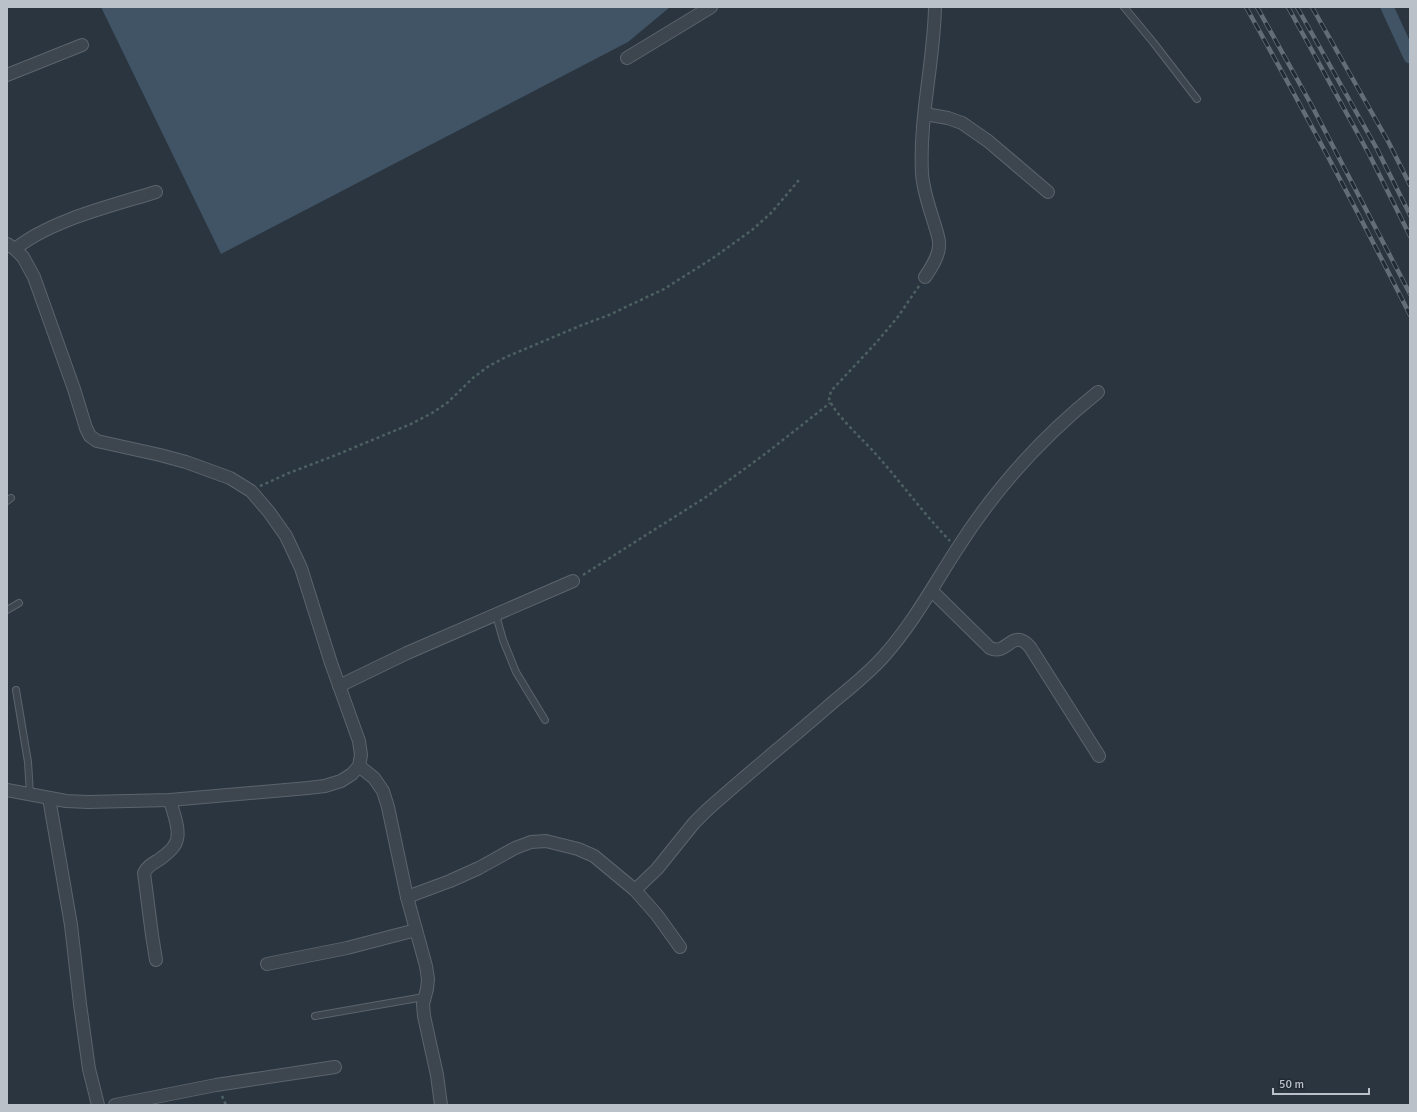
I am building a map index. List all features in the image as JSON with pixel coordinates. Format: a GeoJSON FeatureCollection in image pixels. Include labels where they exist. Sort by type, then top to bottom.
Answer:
{"type":"FeatureCollection","features":[{"type":"Feature","properties":{"kind":"street"},"geometry":{"type":"LineString","coordinates":[[627,58],[711,7]]}},
{"type":"Feature","properties":{"kind":"street"},"geometry":{"type":"LineString","coordinates":[[925,277],[936,260],[939,246],[922,175],[922,137],[935,32],[936,7]]}},
{"type":"Feature","properties":{"kind":"street"},"geometry":{"type":"LineString","coordinates":[[7,75],[82,45]]}},
{"type":"Feature","properties":{"kind":"street"},"geometry":{"type":"LineString","coordinates":[[925,114],[948,118],[962,123],[988,141],[1048,192]]}},
{"type":"Feature","properties":{"kind":"street"},"geometry":{"type":"LineString","coordinates":[[7,790],[66,801],[88,802],[170,800],[325,786],[341,781],[352,774],[359,766],[360,755],[358,741],[301,568],[286,536],[269,512],[251,491],[230,478],[160,455],[97,441],[90,436],[34,278],[29,266],[11,246],[49,228],[156,192]]}},
{"type":"Feature","properties":{"kind":"street"},"geometry":{"type":"LineString","coordinates":[[635,890],[657,868],[694,823],[706,811],[883,657],[932,591],[957,549],[997,493],[1025,460],[1071,414],[1098,392]]}},
{"type":"Feature","properties":{"kind":"street"},"geometry":{"type":"LineString","coordinates":[[339,686],[407,654],[573,581]]}},
{"type":"Feature","properties":{"kind":"street"},"geometry":{"type":"LineString","coordinates":[[932,591],[990,648],[996,651],[1016,640],[1021,639],[1025,642],[1030,647],[1099,756]]}},
{"type":"Feature","properties":{"kind":"street"},"geometry":{"type":"LineString","coordinates":[[359,766],[374,778],[383,791],[388,807],[407,897],[426,966],[428,979],[423,1004],[424,1016],[441,1105]]}},
{"type":"Feature","properties":{"kind":"street"},"geometry":{"type":"LineString","coordinates":[[49,798],[72,925],[80,1004],[89,1069],[98,1105]]}},
{"type":"Feature","properties":{"kind":"street"},"geometry":{"type":"LineString","coordinates":[[156,960],[144,874],[146,869],[172,849],[178,839],[170,800]]}},
{"type":"Feature","properties":{"kind":"street"},"geometry":{"type":"LineString","coordinates":[[407,897],[450,881],[479,868],[515,848],[531,842],[546,841],[578,849],[594,856],[635,890],[658,915],[680,947]]}},
{"type":"Feature","properties":{"kind":"street"},"geometry":{"type":"LineString","coordinates":[[267,964],[347,948],[416,930]]}},
{"type":"Feature","properties":{"kind":"street"},"geometry":{"type":"LineString","coordinates":[[115,1105],[224,1084],[335,1067]]}},
{"type":"Feature","properties":{"kind":"lane"},"geometry":{"type":"LineString","coordinates":[[1124,7],[1197,99]]}},
{"type":"Feature","properties":{"kind":"lane"},"geometry":{"type":"LineString","coordinates":[[7,610],[19,603]]}},
{"type":"Feature","properties":{"kind":"lane"},"geometry":{"type":"LineString","coordinates":[[496,615],[503,640],[516,672],[545,720]]}},
{"type":"Feature","properties":{"kind":"lane"},"geometry":{"type":"LineString","coordinates":[[16,690],[28,762],[30,794]]}},
{"type":"Feature","properties":{"kind":"lane"},"geometry":{"type":"LineString","coordinates":[[314,1016],[424,997]]}},
{"type":"Feature","properties":{"kind":"path"},"geometry":{"type":"LineString","coordinates":[[251,491],[289,473],[411,424],[447,403],[474,377],[489,366],[506,357],[582,325],[609,316],[664,289],[713,258],[752,230],[771,213],[799,180]]}},
{"type":"Feature","properties":{"kind":"path"},"geometry":{"type":"LineString","coordinates":[[925,277],[897,318],[854,368],[831,391],[829,399],[928,517],[957,549]]}},
{"type":"Feature","properties":{"kind":"path"},"geometry":{"type":"LineString","coordinates":[[573,581],[706,497],[765,454],[830,402]]}},
{"type":"Feature","properties":{"kind":"water"},"geometry":{"type":"Polygon","coordinates":[[[101,7],[670,7],[628,42],[221,254],[101,7]]]}},
{"type":"Feature","properties":{"kind":"waterway"},"geometry":{"type":"LineString","coordinates":[[1387,7],[1410,57]]}},
{"type":"Feature","properties":{"kind":"railway"},"geometry":{"type":"LineString","coordinates":[[1246,7],[1330,160],[1410,315]]}},
{"type":"Feature","properties":{"kind":"railway"},"geometry":{"type":"LineString","coordinates":[[1257,7],[1312,106],[1410,294]]}},
{"type":"Feature","properties":{"kind":"railway"},"geometry":{"type":"LineString","coordinates":[[1288,7],[1369,154],[1410,236]]}},
{"type":"Feature","properties":{"kind":"railway"},"geometry":{"type":"LineString","coordinates":[[1297,7],[1377,149],[1410,215]]}},
{"type":"Feature","properties":{"kind":"railway"},"geometry":{"type":"LineString","coordinates":[[1312,7],[1389,143],[1410,185]]}}]}
